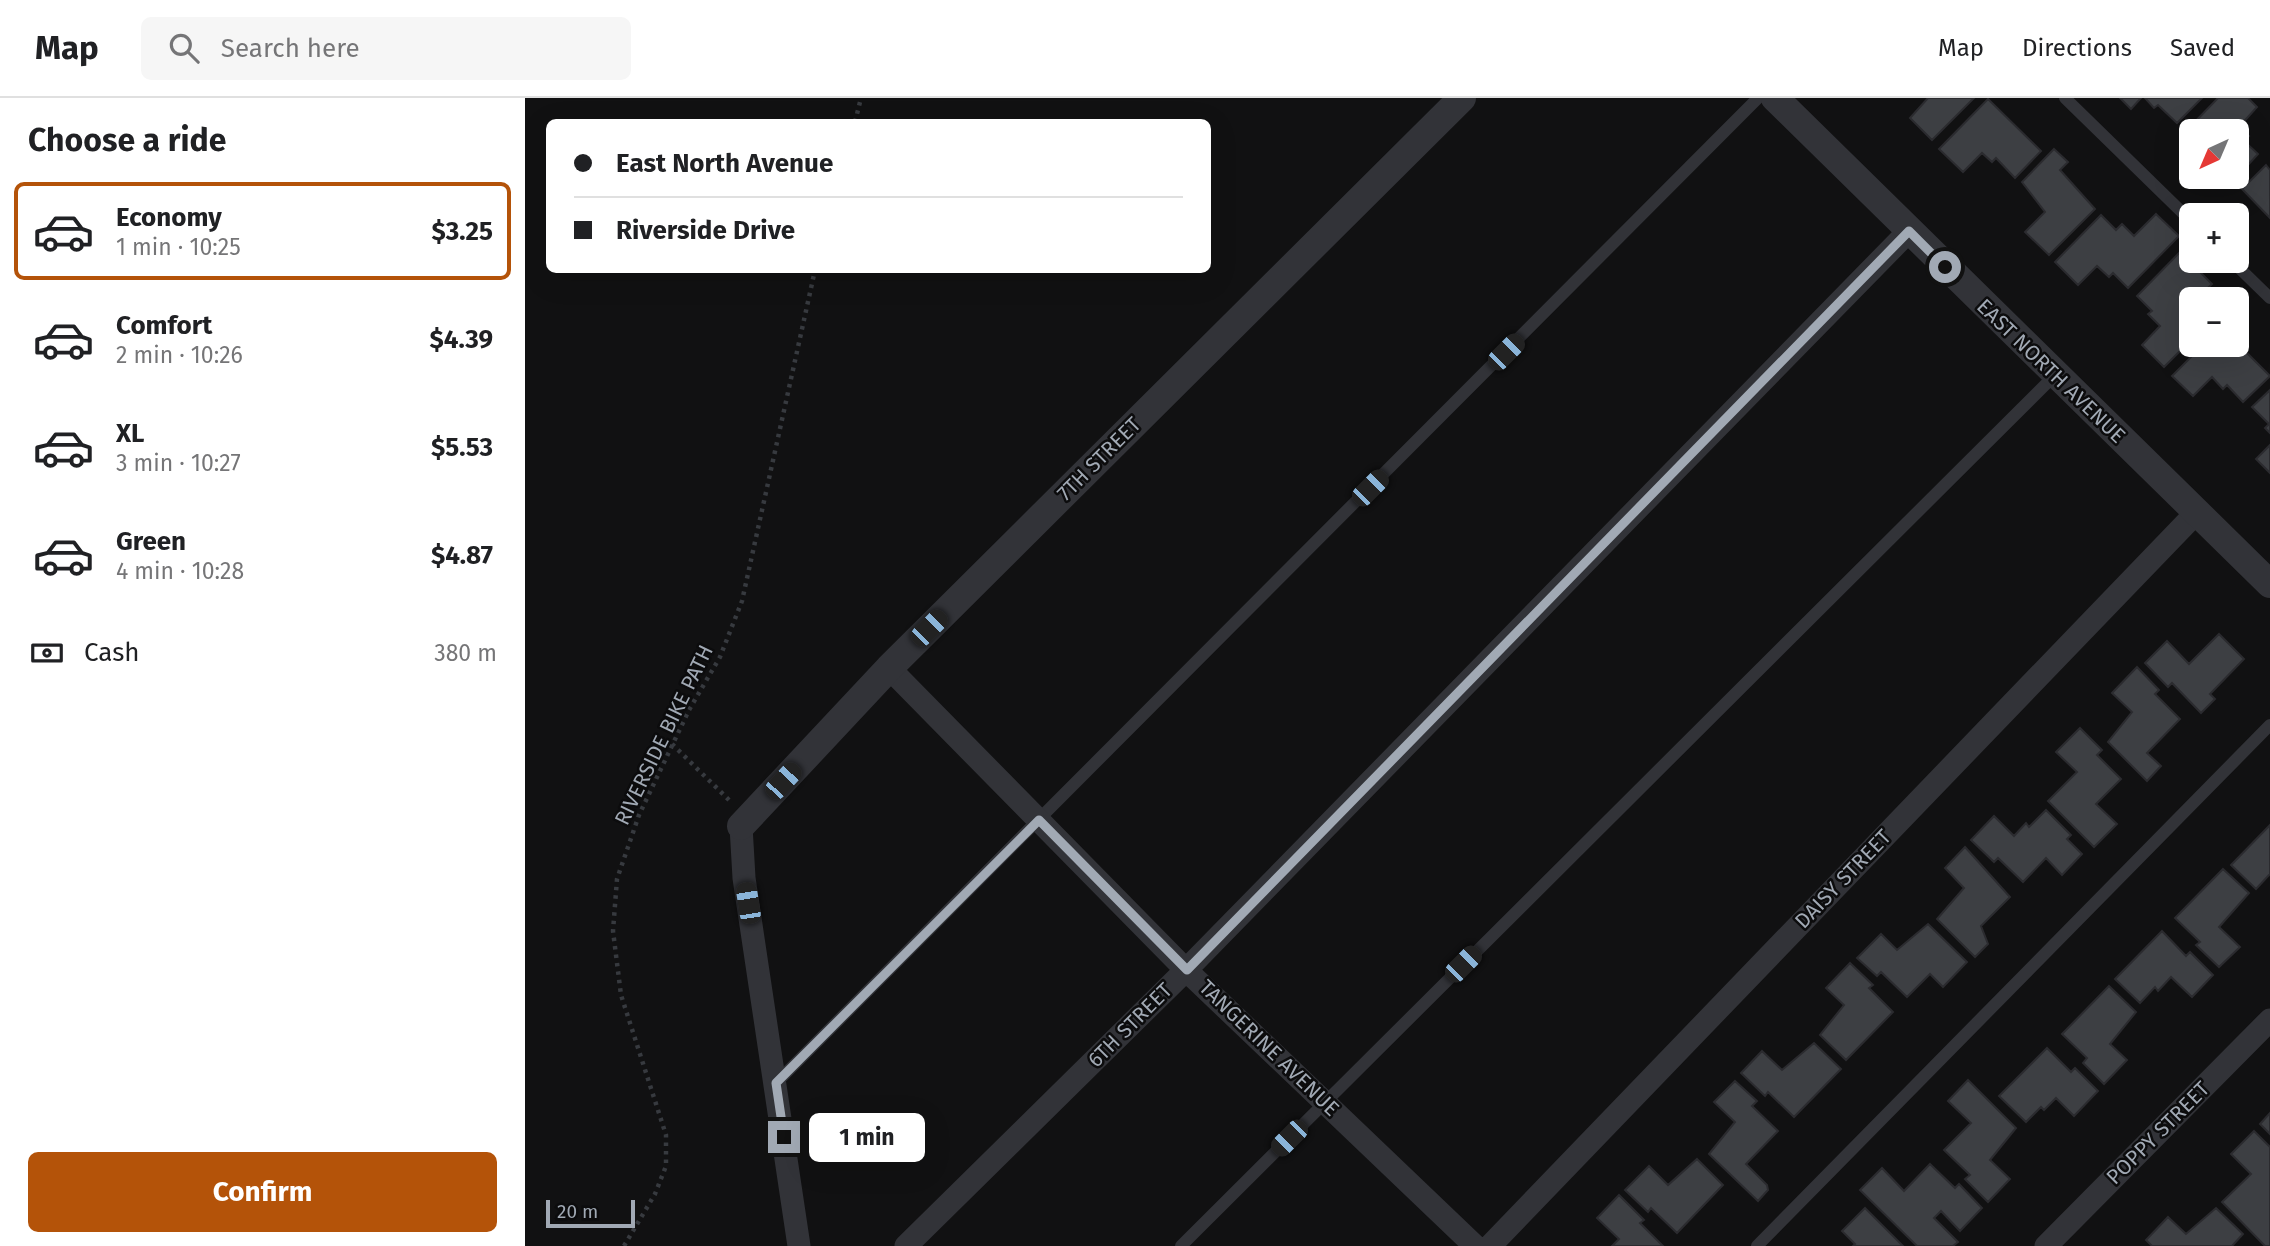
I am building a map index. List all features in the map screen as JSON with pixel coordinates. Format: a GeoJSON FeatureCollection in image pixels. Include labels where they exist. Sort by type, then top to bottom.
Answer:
{"type":"FeatureCollection","features":[{"type":"Feature","properties":{"kind":"street","name":"7TH STREET"},"geometry":{"type":"LineString","coordinates":[[745,822],[889,668],[1462,98]]}},
{"type":"Feature","properties":{"kind":"street","name":"EAST NORTH AVENUE"},"geometry":{"type":"LineString","coordinates":[[1775,98],[2270,584]]}},
{"type":"Feature","properties":{"kind":"street","name":"6TH STREET"},"geometry":{"type":"LineString","coordinates":[[906,1246],[1187,970],[1909,231]]}},
{"type":"Feature","properties":{"kind":"street","name":"DAISY STREET"},"geometry":{"type":"LineString","coordinates":[[1490,1246],[2196,513]]}},
{"type":"Feature","properties":{"kind":"street","name":"TANGERINE AVENUE"},"geometry":{"type":"LineString","coordinates":[[889,668],[1187,970],[1475,1246]]}},
{"type":"Feature","properties":{"kind":"street"},"geometry":{"type":"LineString","coordinates":[[745,822],[744,878],[799,1246]]}},
{"type":"Feature","properties":{"kind":"street","name":"POPPY STREET"},"geometry":{"type":"LineString","coordinates":[[2046,1246],[2270,1020]]}},
{"type":"Feature","properties":{"kind":"lane"},"geometry":{"type":"LineString","coordinates":[[776,1083],[1758,98]]}},
{"type":"Feature","properties":{"kind":"lane"},"geometry":{"type":"LineString","coordinates":[[2065,98],[2179,209]]}},
{"type":"Feature","properties":{"kind":"lane"},"geometry":{"type":"LineString","coordinates":[[2244,273],[2270,298]]}},
{"type":"Feature","properties":{"kind":"lane"},"geometry":{"type":"LineString","coordinates":[[1181,1246],[2055,375]]}},
{"type":"Feature","properties":{"kind":"lane"},"geometry":{"type":"LineString","coordinates":[[1757,1246],[2270,725]]}},
{"type":"Feature","properties":{"kind":"path"},"geometry":{"type":"LineString","coordinates":[[856,119],[861,98]]}},
{"type":"Feature","properties":{"kind":"path","name":"RIVERSIDE BIKE PATH"},"geometry":{"type":"LineString","coordinates":[[624,1246],[655,1194],[666,1166],[666,1135],[621,995],[613,931],[617,878],[639,815],[672,744],[720,657],[742,601],[814,273]]}},
{"type":"Feature","properties":{"kind":"path"},"geometry":{"type":"LineString","coordinates":[[672,744],[745,822]]}},
{"type":"Feature","properties":{"kind":"building"},"geometry":{"type":"Polygon","coordinates":[[[1928,98],[1974,98],[1932,140],[1910,118],[1928,98]]]}},
{"type":"Feature","properties":{"kind":"building"},"geometry":{"type":"Polygon","coordinates":[[[2120,98],[2141,98],[2131,109],[2120,98]]]}},
{"type":"Feature","properties":{"kind":"building"},"geometry":{"type":"Polygon","coordinates":[[[2145,98],[2202,98],[2177,123],[2158,105],[2154,108],[2145,98]]]}},
{"type":"Feature","properties":{"kind":"building"},"geometry":{"type":"Polygon","coordinates":[[[2218,98],[2248,98],[2257,107],[2246,119],[2198,119],[2218,98]]]}},
{"type":"Feature","properties":{"kind":"building"},"geometry":{"type":"Polygon","coordinates":[[[1988,99],[2041,151],[2015,178],[1996,158],[1992,162],[1982,153],[1963,172],[1939,149],[1988,99]]]}},
{"type":"Feature","properties":{"kind":"building"},"geometry":{"type":"Polygon","coordinates":[[[2249,146],[2258,154],[2249,164],[2249,146]]]}},
{"type":"Feature","properties":{"kind":"building"},"geometry":{"type":"Polygon","coordinates":[[[2054,149],[2068,162],[2060,170],[2095,209],[2049,255],[2025,232],[2045,212],[2022,182],[2054,149]]]}},
{"type":"Feature","properties":{"kind":"building"},"geometry":{"type":"Polygon","coordinates":[[[2266,165],[2270,170],[2270,218],[2242,189],[2249,189],[2249,182],[2266,165]]]}},
{"type":"Feature","properties":{"kind":"building"},"geometry":{"type":"Polygon","coordinates":[[[2156,214],[2179,236],[2128,288],[2113,273],[2109,277],[2097,266],[2078,285],[2055,262],[2101,215],[2116,230],[2122,224],[2134,236],[2156,214]]]}},
{"type":"Feature","properties":{"kind":"building"},"geometry":{"type":"Polygon","coordinates":[[[2179,253],[2179,273],[2201,273],[2212,284],[2209,287],[2179,287],[2179,352],[2164,367],[2142,345],[2160,326],[2148,314],[2152,311],[2137,296],[2179,253]]]}},
{"type":"Feature","properties":{"kind":"building"},"geometry":{"type":"Polygon","coordinates":[[[2249,355],[2270,376],[2243,402],[2227,385],[2223,389],[2212,377],[2193,396],[2172,376],[2191,357],[2249,355]]]}},
{"type":"Feature","properties":{"kind":"building"},"geometry":{"type":"Polygon","coordinates":[[[2270,390],[2270,433],[2265,428],[2269,424],[2252,407],[2270,390]]]}},
{"type":"Feature","properties":{"kind":"building"},"geometry":{"type":"Polygon","coordinates":[[[2270,445],[2270,473],[2256,459],[2270,445]]]}},
{"type":"Feature","properties":{"kind":"building"},"geometry":{"type":"Polygon","coordinates":[[[2219,634],[2244,659],[2210,694],[2215,699],[2201,713],[2172,683],[2168,687],[2145,663],[2167,641],[2189,664],[2219,634]]]}},
{"type":"Feature","properties":{"kind":"building"},"geometry":{"type":"Polygon","coordinates":[[[2137,667],[2159,690],[2155,694],[2180,719],[2147,753],[2161,766],[2147,781],[2108,742],[2132,712],[2112,693],[2137,667]]]}},
{"type":"Feature","properties":{"kind":"building"},"geometry":{"type":"Polygon","coordinates":[[[2080,728],[2102,750],[2097,755],[2121,779],[2096,804],[2117,824],[2094,847],[2048,801],[2077,772],[2056,752],[2080,728]]]}},
{"type":"Feature","properties":{"kind":"building"},"geometry":{"type":"Polygon","coordinates":[[[2046,810],[2071,835],[2067,839],[2082,854],[2062,875],[2046,858],[2023,882],[1998,858],[1994,862],[1971,840],[1994,816],[2014,836],[2026,823],[2029,827],[2046,810]]]}},
{"type":"Feature","properties":{"kind":"building"},"geometry":{"type":"Polygon","coordinates":[[[2270,825],[2270,874],[2256,889],[2231,865],[2270,825]]]}},
{"type":"Feature","properties":{"kind":"building"},"geometry":{"type":"Polygon","coordinates":[[[1965,847],[2010,897],[1981,926],[1988,944],[1975,957],[1937,919],[1964,888],[1945,868],[1965,847]]]}},
{"type":"Feature","properties":{"kind":"building"},"geometry":{"type":"Polygon","coordinates":[[[2223,869],[2249,893],[2219,927],[2240,947],[2219,967],[2196,945],[2200,942],[2175,918],[2223,869]]]}},
{"type":"Feature","properties":{"kind":"building"},"geometry":{"type":"Polygon","coordinates":[[[1928,924],[1967,962],[1943,987],[1930,974],[1907,997],[1881,972],[1877,976],[1857,958],[1881,934],[1897,950],[1928,924]]]}},
{"type":"Feature","properties":{"kind":"building"},"geometry":{"type":"Polygon","coordinates":[[[2162,931],[2186,956],[2190,952],[2213,975],[2192,997],[2171,977],[2158,991],[2155,987],[2140,1003],[2115,979],[2162,931]]]}},
{"type":"Feature","properties":{"kind":"building"},"geometry":{"type":"Polygon","coordinates":[[[1850,963],[1873,985],[1869,988],[1893,1012],[1846,1060],[1820,1035],[1844,1005],[1826,988],[1850,963]]]}},
{"type":"Feature","properties":{"kind":"building"},"geometry":{"type":"Polygon","coordinates":[[[2109,986],[2136,1012],[2110,1044],[2127,1060],[2104,1084],[2083,1063],[2087,1058],[2062,1034],[2109,986]]]}},
{"type":"Feature","properties":{"kind":"building"},"geometry":{"type":"Polygon","coordinates":[[[1814,1043],[1841,1069],[1794,1117],[1768,1092],[1765,1096],[1741,1073],[1762,1051],[1782,1070],[1814,1043]]]}},
{"type":"Feature","properties":{"kind":"building"},"geometry":{"type":"Polygon","coordinates":[[[2047,1048],[2071,1072],[2075,1068],[2098,1091],[2074,1116],[2056,1098],[2044,1110],[2041,1107],[2026,1122],[1999,1096],[2047,1048]]]}},
{"type":"Feature","properties":{"kind":"building"},"geometry":{"type":"Polygon","coordinates":[[[1968,1080],[2016,1128],[1990,1160],[2010,1179],[1988,1202],[1965,1179],[1970,1175],[1944,1150],[1971,1123],[1948,1101],[1968,1080]]]}},
{"type":"Feature","properties":{"kind":"building"},"geometry":{"type":"Polygon","coordinates":[[[1735,1081],[1757,1101],[1752,1106],[1778,1131],[1746,1164],[1767,1185],[1768,1190],[1758,1201],[1709,1154],[1735,1122],[1714,1102],[1735,1081]]]}},
{"type":"Feature","properties":{"kind":"building"},"geometry":{"type":"Polygon","coordinates":[[[2270,1113],[2270,1134],[2260,1124],[2270,1113]]]}},
{"type":"Feature","properties":{"kind":"building"},"geometry":{"type":"Polygon","coordinates":[[[2254,1131],[2270,1147],[2270,1246],[2265,1246],[2222,1202],[2251,1174],[2231,1154],[2254,1131]]]}},
{"type":"Feature","properties":{"kind":"building"},"geometry":{"type":"Polygon","coordinates":[[[1697,1159],[1723,1185],[1677,1233],[1651,1208],[1648,1212],[1625,1190],[1649,1166],[1668,1185],[1697,1159]]]}},
{"type":"Feature","properties":{"kind":"building"},"geometry":{"type":"Polygon","coordinates":[[[1930,1164],[1955,1188],[1959,1184],[1982,1208],[1960,1231],[1941,1211],[1934,1218],[1958,1242],[1953,1246],[1917,1246],[1860,1190],[1882,1168],[1904,1191],[1930,1164]]]}},
{"type":"Feature","properties":{"kind":"building"},"geometry":{"type":"Polygon","coordinates":[[[1619,1195],[1644,1220],[1640,1223],[1663,1246],[1612,1246],[1619,1239],[1597,1218],[1619,1195]]]}},
{"type":"Feature","properties":{"kind":"building"},"geometry":{"type":"Polygon","coordinates":[[[1865,1208],[1903,1246],[1853,1246],[1855,1244],[1842,1231],[1865,1208]]]}},
{"type":"Feature","properties":{"kind":"building"},"geometry":{"type":"Polygon","coordinates":[[[2216,1208],[2243,1234],[2232,1246],[2152,1246],[2146,1240],[2168,1217],[2186,1234],[2216,1208]]]}},
{"type":"Feature","properties":{"kind":"route"},"geometry":{"type":"LineString","coordinates":[[784,1137],[776,1083],[1039,820],[1187,970],[1909,231],[1945,267]]}}]}
